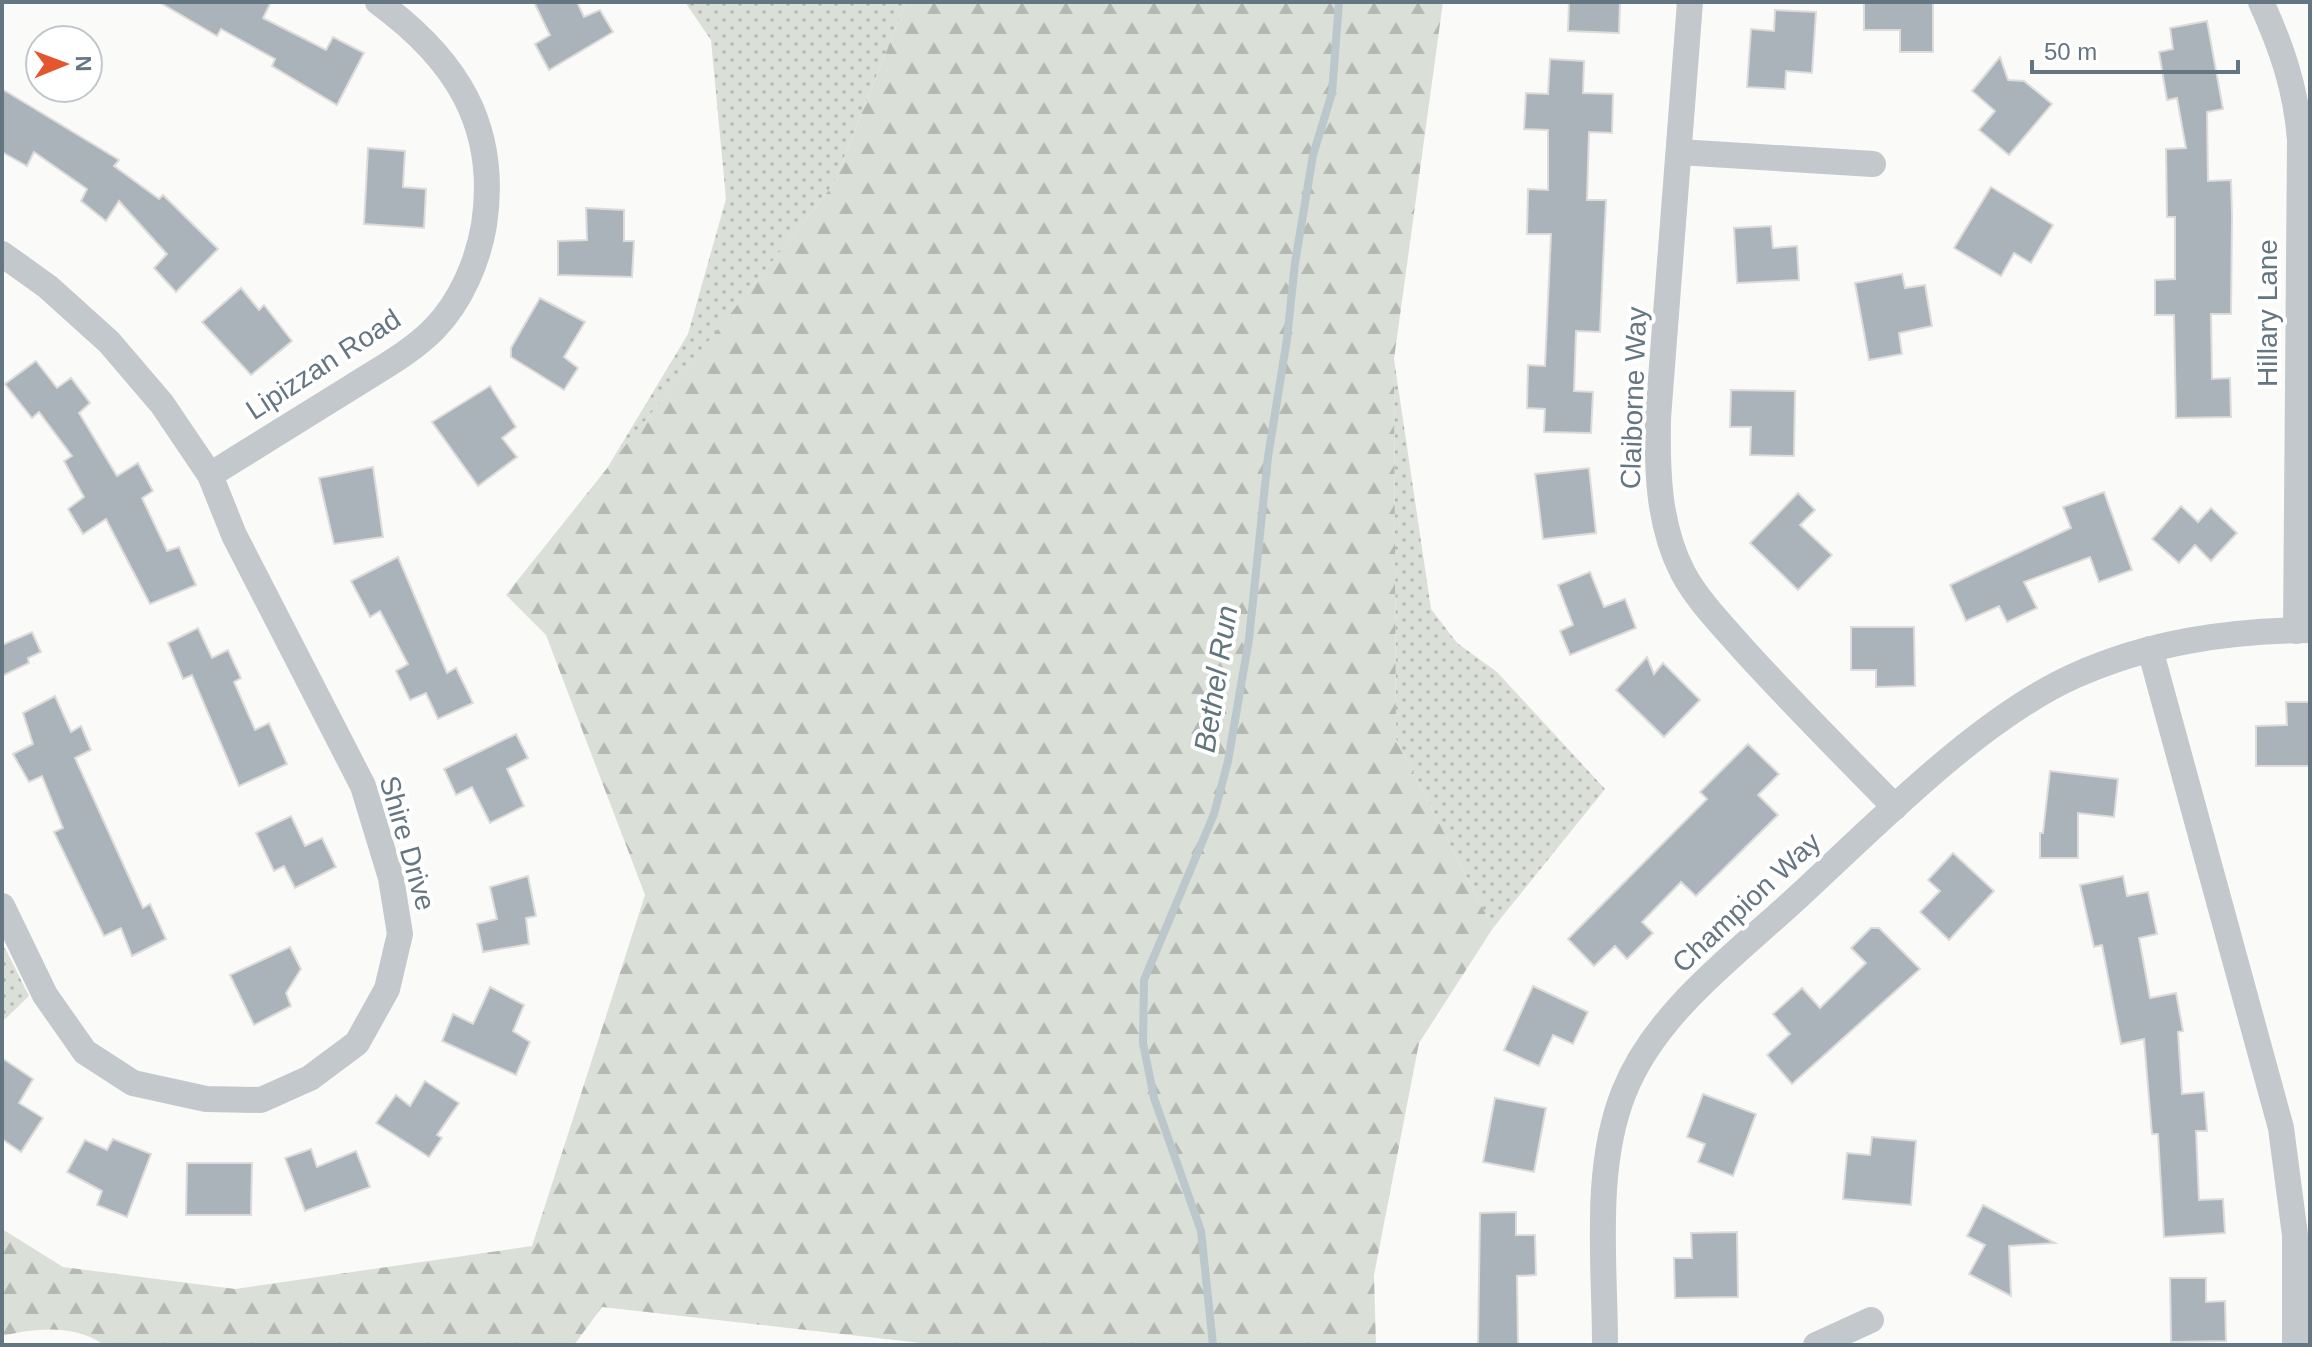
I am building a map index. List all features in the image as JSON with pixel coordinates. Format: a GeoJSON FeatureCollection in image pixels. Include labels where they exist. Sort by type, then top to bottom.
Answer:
{"type":"FeatureCollection","features":[{"type":"Feature","properties":{"kind":"street","name":"Lipizzan Road"},"geometry":{"type":"LineString","coordinates":[[210,475],[389,363],[435,329],[461,293],[480,246],[488,198],[487,154],[474,115],[448,69],[417,30],[378,2]]}},
{"type":"Feature","properties":{"kind":"street","name":"Claiborne Way"},"geometry":{"type":"LineString","coordinates":[[1690,2],[1657,461],[1669,538],[1682,572],[1717,619],[1779,689],[1895,807]]}},
{"type":"Feature","properties":{"kind":"street","name":"Hillary Lane"},"geometry":{"type":"LineString","coordinates":[[2261,2],[2288,65],[2297,101],[2300,140],[2303,630]]}},
{"type":"Feature","properties":{"kind":"street"},"geometry":{"type":"LineString","coordinates":[[1679,152],[1873,164]]}},
{"type":"Feature","properties":{"kind":"street","name":"Shire Drive"},"geometry":{"type":"LineString","coordinates":[[2,254],[48,287],[109,342],[162,404],[210,475],[234,535],[363,786],[391,878],[400,934],[387,989],[357,1043],[310,1078],[261,1100],[206,1099],[133,1083],[85,1052],[45,995],[2,906]]}},
{"type":"Feature","properties":{"kind":"street","name":"Champion Way"},"geometry":{"type":"LineString","coordinates":[[1605,1345],[1605,1184],[1616,1117],[1636,1067],[1653,1040],[1694,994],[1895,807],[2006,716],[2039,695],[2111,661],[2150,649],[2217,634],[2303,630]]}},
{"type":"Feature","properties":{"kind":"street"},"geometry":{"type":"LineString","coordinates":[[2150,649],[2281,1128],[2295,1235],[2295,1345]]}},
{"type":"Feature","properties":{"kind":"street"},"geometry":{"type":"LineString","coordinates":[[1816,1345],[1871,1320]]}},
{"type":"Feature","properties":{"kind":"green space"},"geometry":{"type":"Polygon","coordinates":[[[685,2],[906,2],[833,185],[606,470],[688,334],[726,199],[711,40],[685,2]]]}},
{"type":"Feature","properties":{"kind":"green space"},"geometry":{"type":"Polygon","coordinates":[[[906,2],[1443,2],[1394,359],[1396,739],[1493,928],[1419,1043],[1374,1275],[1376,1345],[939,1345],[602,1307],[574,1345],[104,1345],[93,1338],[68,1331],[28,1331],[2,1336],[2,1229],[63,1267],[235,1289],[532,1246],[645,895],[546,635],[506,595],[833,185],[906,2]]]}},
{"type":"Feature","properties":{"kind":"green space"},"geometry":{"type":"Polygon","coordinates":[[[1394,359],[1431,609],[1457,643],[1497,672],[1605,789],[1493,928],[1396,739],[1394,359]]]}},
{"type":"Feature","properties":{"kind":"green space"},"geometry":{"type":"Polygon","coordinates":[[[5,948],[29,996],[2,1022],[2,949],[5,948]]]}},
{"type":"Feature","properties":{"kind":"building"},"geometry":{"type":"Polygon","coordinates":[[[159,2],[271,2],[263,18],[326,50],[333,37],[364,53],[337,105],[272,66],[275,59],[221,29],[217,36],[159,2]]]}},
{"type":"Feature","properties":{"kind":"building"},"geometry":{"type":"Polygon","coordinates":[[[534,2],[577,2],[584,17],[600,10],[613,32],[549,70],[535,44],[550,35],[534,2]]]}},
{"type":"Feature","properties":{"kind":"building"},"geometry":{"type":"Polygon","coordinates":[[[1569,2],[1620,2],[1619,33],[1568,31],[1569,2]]]}},
{"type":"Feature","properties":{"kind":"building"},"geometry":{"type":"Polygon","coordinates":[[[1864,2],[1933,2],[1933,52],[1900,52],[1900,30],[1864,30],[1864,2]]]}},
{"type":"Feature","properties":{"kind":"building"},"geometry":{"type":"Polygon","coordinates":[[[1775,10],[1816,12],[1812,73],[1786,71],[1785,89],[1747,87],[1751,29],[1774,31],[1775,10]]]}},
{"type":"Feature","properties":{"kind":"building"},"geometry":{"type":"Polygon","coordinates":[[[2207,21],[2223,109],[2207,112],[2208,181],[2231,180],[2232,216],[2231,314],[2211,314],[2212,379],[2230,378],[2231,417],[2176,418],[2174,315],[2155,315],[2155,280],[2175,279],[2175,217],[2167,217],[2166,149],[2186,148],[2177,98],[2167,100],[2159,52],[2173,49],[2170,28],[2207,21]]]}},
{"type":"Feature","properties":{"kind":"building"},"geometry":{"type":"Polygon","coordinates":[[[2000,57],[2008,80],[2024,81],[2052,104],[2009,155],[1979,130],[1995,111],[1972,91],[2000,57]]]}},
{"type":"Feature","properties":{"kind":"building"},"geometry":{"type":"Polygon","coordinates":[[[1550,59],[1584,61],[1583,93],[1613,94],[1612,133],[1589,132],[1587,200],[1606,200],[1600,332],[1576,331],[1574,391],[1593,392],[1591,433],[1544,432],[1545,409],[1527,408],[1528,365],[1545,366],[1551,234],[1527,234],[1528,189],[1548,190],[1548,130],[1524,129],[1526,93],[1548,94],[1550,59]]]}},
{"type":"Feature","properties":{"kind":"building"},"geometry":{"type":"Polygon","coordinates":[[[2,89],[119,160],[114,166],[159,199],[163,195],[218,249],[176,292],[154,268],[167,254],[119,201],[106,221],[81,201],[87,189],[34,152],[27,166],[2,152],[2,89]]]}},
{"type":"Feature","properties":{"kind":"building"},"geometry":{"type":"Polygon","coordinates":[[[368,148],[405,151],[403,187],[426,189],[424,228],[364,224],[368,148]]]}},
{"type":"Feature","properties":{"kind":"building"},"geometry":{"type":"Polygon","coordinates":[[[1991,187],[2053,225],[2031,263],[2014,253],[2001,276],[1954,248],[1991,187]]]}},
{"type":"Feature","properties":{"kind":"building"},"geometry":{"type":"Polygon","coordinates":[[[586,208],[624,210],[624,241],[634,241],[632,277],[558,275],[558,241],[587,240],[586,208]]]}},
{"type":"Feature","properties":{"kind":"building"},"geometry":{"type":"Polygon","coordinates":[[[1771,226],[1773,248],[1797,246],[1799,280],[1737,283],[1734,228],[1771,226]]]}},
{"type":"Feature","properties":{"kind":"building"},"geometry":{"type":"Polygon","coordinates":[[[1902,274],[1905,288],[1925,285],[1932,326],[1899,333],[1902,354],[1869,360],[1855,283],[1902,274]]]}},
{"type":"Feature","properties":{"kind":"building"},"geometry":{"type":"Polygon","coordinates":[[[241,288],[259,310],[264,305],[292,341],[251,375],[202,322],[241,288]]]}},
{"type":"Feature","properties":{"kind":"building"},"geometry":{"type":"Polygon","coordinates":[[[540,298],[585,322],[564,357],[578,368],[564,390],[511,357],[511,348],[540,298]]]}},
{"type":"Feature","properties":{"kind":"building"},"geometry":{"type":"Polygon","coordinates":[[[36,361],[57,388],[71,378],[90,403],[79,413],[117,476],[138,463],[153,491],[142,498],[167,551],[179,547],[196,585],[150,604],[106,519],[83,534],[68,509],[84,497],[64,461],[72,456],[39,412],[32,418],[5,384],[36,361]]]}},
{"type":"Feature","properties":{"kind":"building"},"geometry":{"type":"Polygon","coordinates":[[[490,386],[516,427],[502,438],[517,457],[478,486],[432,422],[490,386]]]}},
{"type":"Feature","properties":{"kind":"building"},"geometry":{"type":"Polygon","coordinates":[[[1731,390],[1795,391],[1794,456],[1750,455],[1751,427],[1730,427],[1731,390]]]}},
{"type":"Feature","properties":{"kind":"building"},"geometry":{"type":"Polygon","coordinates":[[[373,467],[383,537],[334,544],[319,478],[373,467]]]}},
{"type":"Feature","properties":{"kind":"building"},"geometry":{"type":"Polygon","coordinates":[[[1589,468],[1596,533],[1543,539],[1535,474],[1589,468]]]}},
{"type":"Feature","properties":{"kind":"building"},"geometry":{"type":"Polygon","coordinates":[[[2104,492],[2132,570],[2099,582],[2090,557],[2024,582],[2037,608],[2007,622],[1999,606],[1966,621],[1950,585],[2071,528],[2063,507],[2104,492]]]}},
{"type":"Feature","properties":{"kind":"building"},"geometry":{"type":"Polygon","coordinates":[[[1798,493],[1815,510],[1800,525],[1832,555],[1798,590],[1750,543],[1798,493]]]}},
{"type":"Feature","properties":{"kind":"building"},"geometry":{"type":"Polygon","coordinates":[[[2181,506],[2198,522],[2211,508],[2237,533],[2211,561],[2195,545],[2179,563],[2152,539],[2181,506]]]}},
{"type":"Feature","properties":{"kind":"building"},"geometry":{"type":"Polygon","coordinates":[[[398,557],[447,673],[456,668],[473,703],[438,719],[426,693],[410,700],[396,671],[408,664],[380,611],[370,617],[351,581],[398,557]]]}},
{"type":"Feature","properties":{"kind":"building"},"geometry":{"type":"Polygon","coordinates":[[[1590,572],[1604,607],[1625,599],[1636,628],[1570,655],[1560,631],[1573,625],[1558,585],[1590,572]]]}},
{"type":"Feature","properties":{"kind":"building"},"geometry":{"type":"Polygon","coordinates":[[[1851,627],[1914,627],[1915,686],[1876,687],[1876,670],[1851,670],[1851,627]]]}},
{"type":"Feature","properties":{"kind":"building"},"geometry":{"type":"Polygon","coordinates":[[[198,628],[212,658],[228,650],[241,678],[234,682],[255,730],[269,723],[287,764],[239,786],[192,675],[183,679],[168,643],[198,628]]]}},
{"type":"Feature","properties":{"kind":"building"},"geometry":{"type":"Polygon","coordinates":[[[32,632],[41,652],[28,658],[29,663],[2,676],[2,645],[32,632]]]}},
{"type":"Feature","properties":{"kind":"building"},"geometry":{"type":"Polygon","coordinates":[[[1647,657],[1654,674],[1663,663],[1700,700],[1664,737],[1616,690],[1647,657]]]}},
{"type":"Feature","properties":{"kind":"building"},"geometry":{"type":"Polygon","coordinates":[[[55,696],[71,732],[81,726],[91,750],[75,758],[143,908],[150,904],[166,939],[132,956],[121,928],[104,936],[54,832],[63,828],[42,776],[29,782],[13,754],[33,744],[23,713],[55,696]]]}},
{"type":"Feature","properties":{"kind":"building"},"geometry":{"type":"Polygon","coordinates":[[[2286,702],[2310,702],[2310,766],[2256,766],[2256,726],[2287,725],[2286,702]]]}},
{"type":"Feature","properties":{"kind":"building"},"geometry":{"type":"Polygon","coordinates":[[[516,734],[528,758],[507,769],[524,806],[490,823],[472,787],[456,795],[444,769],[516,734]]]}},
{"type":"Feature","properties":{"kind":"building"},"geometry":{"type":"Polygon","coordinates":[[[1748,744],[1779,774],[1758,795],[1778,815],[1696,896],[1681,882],[1642,922],[1653,933],[1627,959],[1615,946],[1594,966],[1568,939],[1707,799],[1700,792],[1748,744]]]}},
{"type":"Feature","properties":{"kind":"building"},"geometry":{"type":"Polygon","coordinates":[[[2050,771],[2118,779],[2114,817],[2078,813],[2078,858],[2040,858],[2040,833],[2043,833],[2050,771]]]}},
{"type":"Feature","properties":{"kind":"building"},"geometry":{"type":"Polygon","coordinates":[[[291,816],[305,846],[322,838],[336,867],[295,888],[284,866],[274,871],[256,833],[291,816]]]}},
{"type":"Feature","properties":{"kind":"building"},"geometry":{"type":"Polygon","coordinates":[[[1953,853],[1994,891],[1949,940],[1920,912],[1940,891],[1928,880],[1953,853]]]}},
{"type":"Feature","properties":{"kind":"building"},"geometry":{"type":"Polygon","coordinates":[[[528,876],[536,916],[526,918],[529,944],[483,952],[477,924],[497,919],[490,887],[528,876]]]}},
{"type":"Feature","properties":{"kind":"building"},"geometry":{"type":"Polygon","coordinates":[[[2123,876],[2127,896],[2148,892],[2157,934],[2139,938],[2150,998],[2176,993],[2183,1031],[2178,1032],[2182,1094],[2204,1092],[2207,1131],[2196,1131],[2199,1200],[2223,1199],[2225,1233],[2164,1237],[2158,1134],[2152,1134],[2144,1039],[2121,1044],[2102,945],[2094,947],[2080,885],[2123,876]]]}},
{"type":"Feature","properties":{"kind":"building"},"geometry":{"type":"Polygon","coordinates":[[[1871,928],[1879,928],[1920,969],[1792,1084],[1767,1055],[1790,1034],[1773,1014],[1802,988],[1820,1008],[1866,963],[1851,948],[1871,928]]]}},
{"type":"Feature","properties":{"kind":"building"},"geometry":{"type":"Polygon","coordinates":[[[290,947],[301,969],[286,993],[291,1006],[254,1025],[230,975],[290,947]]]}},
{"type":"Feature","properties":{"kind":"building"},"geometry":{"type":"Polygon","coordinates":[[[1533,986],[1588,1012],[1573,1044],[1553,1035],[1539,1066],[1504,1050],[1533,986]]]}},
{"type":"Feature","properties":{"kind":"building"},"geometry":{"type":"Polygon","coordinates":[[[490,987],[524,1005],[513,1031],[530,1042],[516,1075],[442,1041],[453,1014],[473,1024],[490,987]]]}},
{"type":"Feature","properties":{"kind":"building"},"geometry":{"type":"Polygon","coordinates":[[[2,1058],[33,1079],[19,1103],[43,1118],[21,1152],[2,1139],[2,1058]]]}},
{"type":"Feature","properties":{"kind":"building"},"geometry":{"type":"Polygon","coordinates":[[[425,1081],[459,1103],[437,1135],[442,1138],[429,1157],[376,1123],[396,1095],[410,1106],[425,1081]]]}},
{"type":"Feature","properties":{"kind":"building"},"geometry":{"type":"Polygon","coordinates":[[[1703,1094],[1756,1114],[1733,1176],[1698,1162],[1705,1144],[1687,1137],[1703,1094]]]}},
{"type":"Feature","properties":{"kind":"building"},"geometry":{"type":"Polygon","coordinates":[[[1495,1098],[1546,1108],[1534,1172],[1483,1162],[1495,1098]]]}},
{"type":"Feature","properties":{"kind":"building"},"geometry":{"type":"Polygon","coordinates":[[[1872,1137],[1916,1141],[1911,1205],[1843,1199],[1847,1153],[1870,1155],[1872,1137]]]}},
{"type":"Feature","properties":{"kind":"building"},"geometry":{"type":"Polygon","coordinates":[[[113,1139],[151,1154],[127,1217],[97,1205],[102,1191],[67,1172],[85,1140],[107,1150],[113,1139]]]}},
{"type":"Feature","properties":{"kind":"building"},"geometry":{"type":"Polygon","coordinates":[[[311,1149],[317,1167],[356,1151],[370,1187],[305,1211],[285,1158],[311,1149]]]}},
{"type":"Feature","properties":{"kind":"building"},"geometry":{"type":"Polygon","coordinates":[[[187,1163],[252,1163],[251,1215],[186,1215],[187,1163]]]}},
{"type":"Feature","properties":{"kind":"building"},"geometry":{"type":"Polygon","coordinates":[[[1983,1205],[2055,1243],[2009,1246],[2011,1296],[1969,1274],[1985,1245],[1967,1236],[1983,1205]]]}},
{"type":"Feature","properties":{"kind":"building"},"geometry":{"type":"Polygon","coordinates":[[[1516,1212],[1516,1235],[1535,1235],[1536,1275],[1517,1276],[1518,1345],[1478,1345],[1480,1213],[1516,1212]]]}},
{"type":"Feature","properties":{"kind":"building"},"geometry":{"type":"Polygon","coordinates":[[[1737,1232],[1738,1297],[1675,1298],[1674,1258],[1692,1258],[1691,1233],[1737,1232]]]}},
{"type":"Feature","properties":{"kind":"building"},"geometry":{"type":"Polygon","coordinates":[[[2170,1278],[2206,1278],[2206,1302],[2225,1301],[2226,1341],[2171,1342],[2170,1278]]]}},
{"type":"Feature","properties":{"kind":"waterway","name":"Bethel Run"},"geometry":{"type":"LineString","coordinates":[[1213,1345],[1201,1231],[1154,1098],[1143,1043],[1144,980],[1214,814],[1228,761],[1249,639],[1268,457],[1287,339],[1295,263],[1313,155],[1332,93],[1339,2]]}}]}
